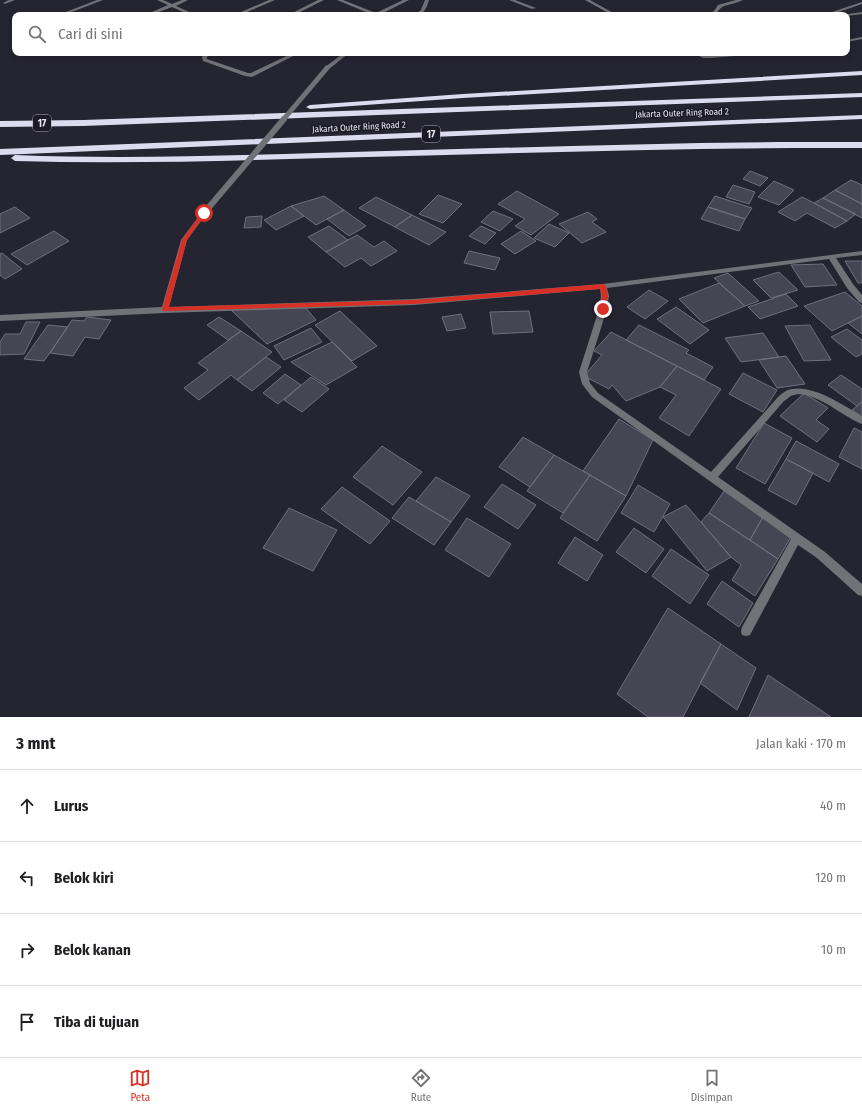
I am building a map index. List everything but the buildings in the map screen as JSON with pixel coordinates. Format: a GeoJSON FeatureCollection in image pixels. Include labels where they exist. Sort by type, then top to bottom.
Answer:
{"type":"FeatureCollection","features":[{"type":"Feature","properties":{"kind":"highway"},"geometry":{"type":"LineString","coordinates":[[83,123],[463,96],[862,73]]}},
{"type":"Feature","properties":{"kind":"highway","name":"Jakarta Outer Ring Road 2"},"geometry":{"type":"LineString","coordinates":[[0,124],[83,123],[862,95]]}},
{"type":"Feature","properties":{"kind":"highway","name":"Jakarta Outer Ring Road 2"},"geometry":{"type":"LineString","coordinates":[[0,152],[635,125],[862,117]]}},
{"type":"Feature","properties":{"kind":"highway"},"geometry":{"type":"LineString","coordinates":[[832,145],[862,149]]}},
{"type":"Feature","properties":{"kind":"highway"},"geometry":{"type":"LineString","coordinates":[[0,157],[71,160],[250,158],[663,147],[862,145]]}},
{"type":"Feature","properties":{"kind":"street"},"geometry":{"type":"LineString","coordinates":[[5,3],[13,0]]}},
{"type":"Feature","properties":{"kind":"street"},"geometry":{"type":"LineString","coordinates":[[68,12],[101,0]]}},
{"type":"Feature","properties":{"kind":"street"},"geometry":{"type":"LineString","coordinates":[[159,0],[187,12]]}},
{"type":"Feature","properties":{"kind":"street"},"geometry":{"type":"LineString","coordinates":[[155,12],[186,0]]}},
{"type":"Feature","properties":{"kind":"street"},"geometry":{"type":"LineString","coordinates":[[243,12],[272,0]]}},
{"type":"Feature","properties":{"kind":"street"},"geometry":{"type":"LineString","coordinates":[[296,12],[322,0]]}},
{"type":"Feature","properties":{"kind":"street"},"geometry":{"type":"LineString","coordinates":[[339,0],[369,12]]}},
{"type":"Feature","properties":{"kind":"street"},"geometry":{"type":"LineString","coordinates":[[382,12],[407,0]]}},
{"type":"Feature","properties":{"kind":"street"},"geometry":{"type":"LineString","coordinates":[[423,11],[427,0]]}},
{"type":"Feature","properties":{"kind":"street"},"geometry":{"type":"LineString","coordinates":[[511,0],[534,8]]}},
{"type":"Feature","properties":{"kind":"street"},"geometry":{"type":"LineString","coordinates":[[587,0],[609,12]]}},
{"type":"Feature","properties":{"kind":"street"},"geometry":{"type":"LineString","coordinates":[[716,12],[720,6],[741,0]]}},
{"type":"Feature","properties":{"kind":"street"},"geometry":{"type":"LineString","coordinates":[[834,12],[862,3]]}},
{"type":"Feature","properties":{"kind":"street"},"geometry":{"type":"LineString","coordinates":[[850,14],[862,13]]}},
{"type":"Feature","properties":{"kind":"street"},"geometry":{"type":"LineString","coordinates":[[850,40],[862,38]]}},
{"type":"Feature","properties":{"kind":"street"},"geometry":{"type":"LineString","coordinates":[[206,56],[204,57],[205,60],[242,75],[252,75],[291,56]]}},
{"type":"Feature","properties":{"kind":"street"},"geometry":{"type":"LineString","coordinates":[[165,310],[184,240],[204,213],[326,68],[343,56]]}},
{"type":"Feature","properties":{"kind":"street"},"geometry":{"type":"LineString","coordinates":[[702,56],[723,56]]}},
{"type":"Feature","properties":{"kind":"street"},"geometry":{"type":"LineString","coordinates":[[0,318],[165,310],[414,302],[603,286],[862,253]]}},
{"type":"Feature","properties":{"kind":"street"},"geometry":{"type":"LineString","coordinates":[[831,256],[850,286],[862,300]]}},
{"type":"Feature","properties":{"kind":"street"},"geometry":{"type":"LineString","coordinates":[[603,286],[605,296],[603,309],[582,372],[586,384],[595,395],[797,537],[821,555],[862,591]]}},
{"type":"Feature","properties":{"kind":"street"},"geometry":{"type":"LineString","coordinates":[[711,478],[781,399],[790,392],[803,392],[818,397],[862,420]]}},
{"type":"Feature","properties":{"kind":"street"},"geometry":{"type":"LineString","coordinates":[[746,631],[797,537]]}},
{"type":"Feature","properties":{"kind":"route"},"geometry":{"type":"LineString","coordinates":[[204,213],[184,240],[165,310],[414,302],[603,286],[605,296],[603,309]]}}]}
